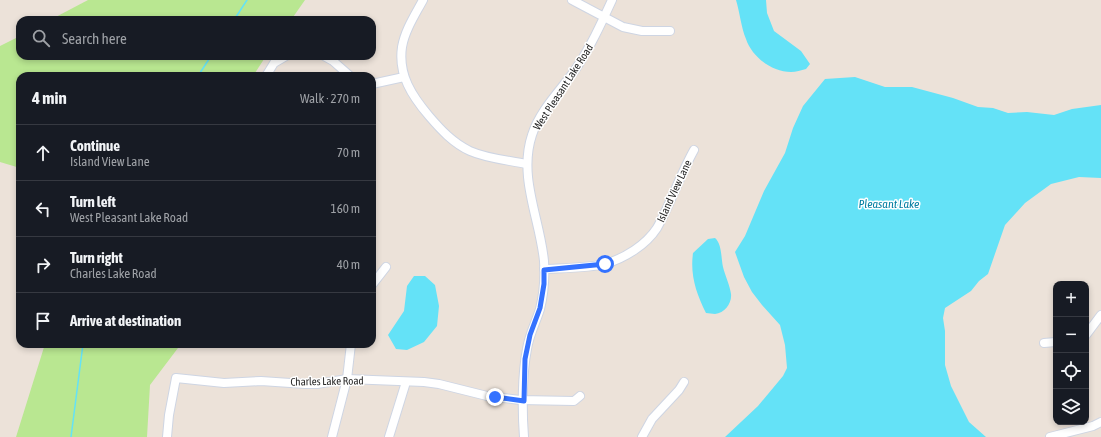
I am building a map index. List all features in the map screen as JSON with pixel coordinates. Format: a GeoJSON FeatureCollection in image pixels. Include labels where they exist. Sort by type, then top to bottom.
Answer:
{"type":"FeatureCollection","features":[{"type":"Feature","properties":{"kind":"street"},"geometry":{"type":"LineString","coordinates":[[423,0],[404,39],[402,58],[404,78],[411,93],[437,126],[450,139],[471,151],[484,156],[527,164]]}},
{"type":"Feature","properties":{"kind":"street"},"geometry":{"type":"LineString","coordinates":[[572,0],[632,30],[652,32],[670,31]]}},
{"type":"Feature","properties":{"kind":"street","name":"West Pleasant Lake Road"},"geometry":{"type":"LineString","coordinates":[[524,437],[525,359],[530,335],[540,308],[544,284],[542,248],[529,183],[527,164],[529,145],[536,124],[580,63],[590,46],[612,0]]}},
{"type":"Feature","properties":{"kind":"street"},"geometry":{"type":"LineString","coordinates":[[269,72],[274,64],[280,60]]}},
{"type":"Feature","properties":{"kind":"street"},"geometry":{"type":"LineString","coordinates":[[330,60],[345,72]]}},
{"type":"Feature","properties":{"kind":"street"},"geometry":{"type":"LineString","coordinates":[[376,83],[404,78]]}},
{"type":"Feature","properties":{"kind":"street","name":"Island View Lane"},"geometry":{"type":"LineString","coordinates":[[544,270],[605,264],[623,257],[640,246],[656,229],[694,150]]}},
{"type":"Feature","properties":{"kind":"street"},"geometry":{"type":"LineString","coordinates":[[376,280],[386,267]]}},
{"type":"Feature","properties":{"kind":"street"},"geometry":{"type":"LineString","coordinates":[[1089,331],[1101,315]]}},
{"type":"Feature","properties":{"kind":"street"},"geometry":{"type":"LineString","coordinates":[[1044,343],[1053,342]]}},
{"type":"Feature","properties":{"kind":"street"},"geometry":{"type":"LineString","coordinates":[[332,437],[347,380],[350,348]]}},
{"type":"Feature","properties":{"kind":"street","name":"Charles Lake Road"},"geometry":{"type":"LineString","coordinates":[[167,437],[169,415],[176,378],[224,383],[268,381],[317,384],[347,380],[424,382],[439,384],[487,396],[524,401],[574,401],[580,396]]}},
{"type":"Feature","properties":{"kind":"street"},"geometry":{"type":"LineString","coordinates":[[389,437],[406,382]]}},
{"type":"Feature","properties":{"kind":"street"},"geometry":{"type":"LineString","coordinates":[[642,437],[652,419],[679,390],[684,382]]}},
{"type":"Feature","properties":{"kind":"street"},"geometry":{"type":"LineString","coordinates":[[1050,437],[1093,426],[1101,422]]}},
{"type":"Feature","properties":{"kind":"green space"},"geometry":{"type":"Polygon","coordinates":[[[88,0],[305,0],[294,16],[58,16],[88,0]]]}},
{"type":"Feature","properties":{"kind":"green space"},"geometry":{"type":"Polygon","coordinates":[[[16,38],[16,60],[263,60],[256,72],[16,72],[16,167],[0,162],[0,46],[16,38]]]}},
{"type":"Feature","properties":{"kind":"green space"},"geometry":{"type":"Polygon","coordinates":[[[44,348],[178,348],[150,385],[147,437],[16,437],[44,348]]]}},
{"type":"Feature","properties":{"kind":"water"},"geometry":{"type":"Polygon","coordinates":[[[736,0],[766,0],[767,13],[774,31],[801,51],[810,64],[806,69],[793,72],[784,71],[770,66],[758,57],[749,46],[746,39],[736,0]]]}},
{"type":"Feature","properties":{"kind":"water","name":"Pleasant Lake"},"geometry":{"type":"Polygon","coordinates":[[[855,77],[885,87],[912,87],[953,98],[978,107],[993,108],[1008,113],[1027,112],[1054,115],[1072,109],[1101,105],[1101,178],[1079,177],[1051,184],[1025,203],[1005,225],[988,274],[979,281],[971,291],[945,308],[943,318],[945,331],[945,365],[951,386],[969,422],[986,437],[725,437],[758,406],[783,376],[787,368],[785,345],[780,325],[752,292],[744,277],[735,252],[745,236],[764,191],[785,153],[793,128],[803,106],[825,79],[855,77]]]}},
{"type":"Feature","properties":{"kind":"water"},"geometry":{"type":"Polygon","coordinates":[[[715,238],[720,247],[723,267],[730,288],[731,297],[725,310],[715,314],[706,313],[702,306],[693,276],[692,261],[693,253],[708,239],[715,238]]]}},
{"type":"Feature","properties":{"kind":"water"},"geometry":{"type":"Polygon","coordinates":[[[414,276],[425,276],[435,285],[439,306],[437,326],[424,342],[407,350],[396,349],[388,335],[404,311],[407,286],[414,276]]]}},
{"type":"Feature","properties":{"kind":"waterway"},"geometry":{"type":"LineString","coordinates":[[237,16],[247,0]]}},
{"type":"Feature","properties":{"kind":"waterway"},"geometry":{"type":"LineString","coordinates":[[201,72],[208,60]]}},
{"type":"Feature","properties":{"kind":"waterway"},"geometry":{"type":"LineString","coordinates":[[71,437],[82,348]]}},
{"type":"Feature","properties":{"kind":"route"},"geometry":{"type":"LineString","coordinates":[[495,397],[524,401],[525,359],[530,335],[535,324],[543,296],[544,270],[605,264]]}}]}
